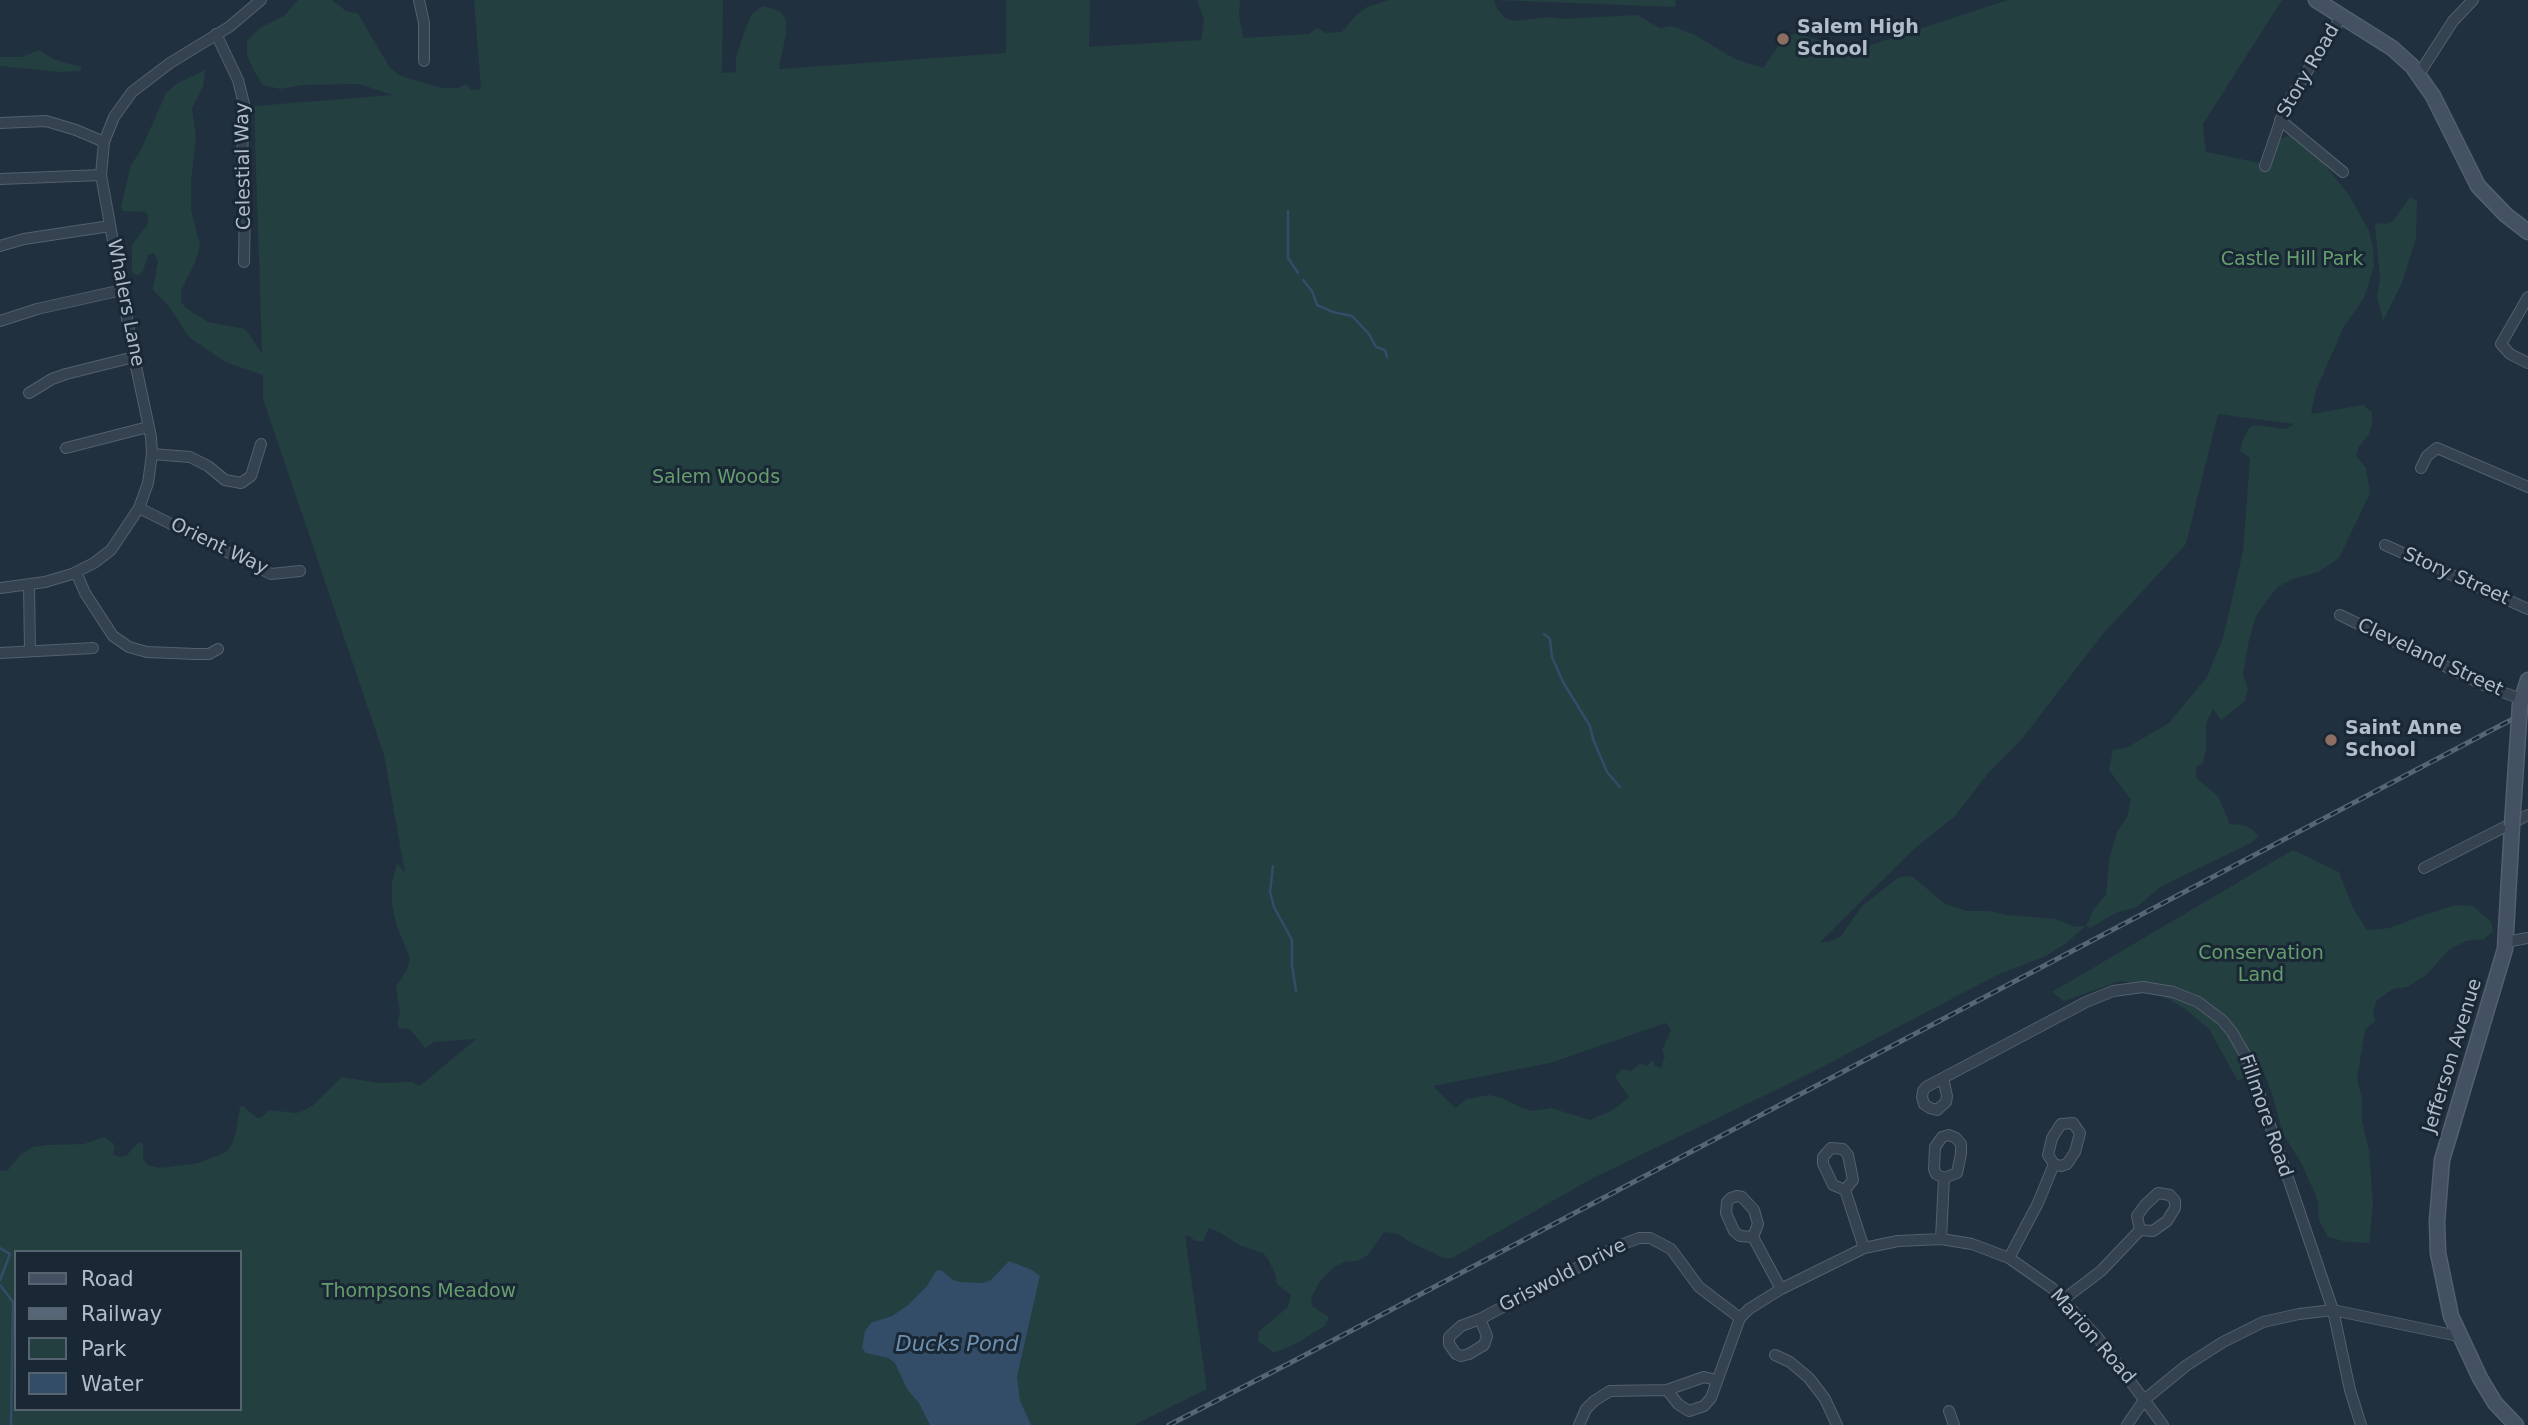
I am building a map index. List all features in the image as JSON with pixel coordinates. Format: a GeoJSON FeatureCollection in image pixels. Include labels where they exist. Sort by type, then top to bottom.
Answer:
{"type":"FeatureCollection","features":[{"type":"Feature","properties":{"kind":"main road"},"geometry":{"type":"LineString","coordinates":[[2316,0],[2392,48],[2419,74],[2434,96],[2478,186],[2528,232]]}},
{"type":"Feature","properties":{"kind":"main road","name":"Jefferson Avenue"},"geometry":{"type":"LineString","coordinates":[[2516,1425],[2495,1402],[2458,1336],[2445,1295],[2438,1253],[2438,1185],[2448,1134],[2498,978],[2506,937],[2521,702],[2528,680]]}},
{"type":"Feature","properties":{"kind":"street","name":"Whalers Lane"},"geometry":{"type":"LineString","coordinates":[[0,588],[29,585],[76,572],[94,563],[111,550],[139,508],[148,483],[152,454],[101,175],[104,142],[114,117],[132,92],[170,63],[247,14],[261,0]]}},
{"type":"Feature","properties":{"kind":"street"},"geometry":{"type":"LineString","coordinates":[[419,0],[424,23],[424,61]]}},
{"type":"Feature","properties":{"kind":"street"},"geometry":{"type":"LineString","coordinates":[[2419,74],[2453,21],[2473,0]]}},
{"type":"Feature","properties":{"kind":"street","name":"Story Road"},"geometry":{"type":"LineString","coordinates":[[2265,166],[2286,105],[2342,16]]}},
{"type":"Feature","properties":{"kind":"street","name":"Celestial Way"},"geometry":{"type":"LineString","coordinates":[[216,34],[238,80],[244,104],[244,262]]}},
{"type":"Feature","properties":{"kind":"street"},"geometry":{"type":"LineString","coordinates":[[2280,120],[2343,172]]}},
{"type":"Feature","properties":{"kind":"street"},"geometry":{"type":"LineString","coordinates":[[0,122],[46,121],[104,142]]}},
{"type":"Feature","properties":{"kind":"street"},"geometry":{"type":"LineString","coordinates":[[0,178],[101,175]]}},
{"type":"Feature","properties":{"kind":"street"},"geometry":{"type":"LineString","coordinates":[[0,246],[24,239],[110,226]]}},
{"type":"Feature","properties":{"kind":"street"},"geometry":{"type":"LineString","coordinates":[[0,321],[37,309],[122,290]]}},
{"type":"Feature","properties":{"kind":"street"},"geometry":{"type":"LineString","coordinates":[[2528,297],[2501,344],[2528,363]]}},
{"type":"Feature","properties":{"kind":"street"},"geometry":{"type":"LineString","coordinates":[[29,393],[66,374],[134,357]]}},
{"type":"Feature","properties":{"kind":"street"},"geometry":{"type":"LineString","coordinates":[[66,448],[148,427]]}},
{"type":"Feature","properties":{"kind":"street"},"geometry":{"type":"LineString","coordinates":[[152,454],[190,457],[208,466],[225,480],[241,483],[251,476],[261,444]]}},
{"type":"Feature","properties":{"kind":"street"},"geometry":{"type":"LineString","coordinates":[[2421,468],[2427,456],[2437,448],[2528,487]]}},
{"type":"Feature","properties":{"kind":"street","name":"Orient Way"},"geometry":{"type":"LineString","coordinates":[[139,508],[271,574],[300,570]]}},
{"type":"Feature","properties":{"kind":"street","name":"Story Street"},"geometry":{"type":"LineString","coordinates":[[2385,545],[2528,609]]}},
{"type":"Feature","properties":{"kind":"street"},"geometry":{"type":"LineString","coordinates":[[76,572],[85,593],[113,636],[129,648],[148,652],[196,654],[209,654],[218,649]]}},
{"type":"Feature","properties":{"kind":"street"},"geometry":{"type":"LineString","coordinates":[[29,585],[30,651]]}},
{"type":"Feature","properties":{"kind":"street","name":"Cleveland Street"},"geometry":{"type":"LineString","coordinates":[[2340,615],[2521,702]]}},
{"type":"Feature","properties":{"kind":"street"},"geometry":{"type":"LineString","coordinates":[[0,653],[62,652],[93,648]]}},
{"type":"Feature","properties":{"kind":"street"},"geometry":{"type":"LineString","coordinates":[[2424,868],[2528,816]]}},
{"type":"Feature","properties":{"kind":"street"},"geometry":{"type":"LineString","coordinates":[[2506,937],[2528,938]]}},
{"type":"Feature","properties":{"kind":"street","name":"Fillmore Road"},"geometry":{"type":"LineString","coordinates":[[1943,1078],[2086,1002],[2113,991],[2158,988],[2198,1002],[2222,1020],[2247,1058],[2333,1310],[2350,1390],[2361,1425]]}},
{"type":"Feature","properties":{"kind":"street"},"geometry":{"type":"LineString","coordinates":[[2009,1258],[2038,1203],[2054,1164]]}},
{"type":"Feature","properties":{"kind":"street"},"geometry":{"type":"LineString","coordinates":[[1941,1239],[1944,1178]]}},
{"type":"Feature","properties":{"kind":"street"},"geometry":{"type":"LineString","coordinates":[[1845,1190],[1864,1248]]}},
{"type":"Feature","properties":{"kind":"street"},"geometry":{"type":"LineString","coordinates":[[2064,1299],[2108,1264],[2140,1230]]}},
{"type":"Feature","properties":{"kind":"street"},"geometry":{"type":"LineString","coordinates":[[1754,1237],[1781,1289]]}},
{"type":"Feature","properties":{"kind":"street","name":"Griswold Drive"},"geometry":{"type":"LineString","coordinates":[[1480,1318],[1618,1246],[1639,1238],[1650,1238],[1671,1249],[1699,1287],[1740,1318]]}},
{"type":"Feature","properties":{"kind":"street","name":"Marion Road"},"geometry":{"type":"LineString","coordinates":[[1740,1318],[1749,1309],[1781,1289],[1864,1248],[1898,1241],[1941,1239],[1972,1244],[2009,1258],[2033,1273],[2064,1299],[2117,1361],[2163,1425]]}},
{"type":"Feature","properties":{"kind":"street"},"geometry":{"type":"LineString","coordinates":[[2127,1425],[2144,1400],[2187,1366],[2223,1342],[2263,1322],[2333,1310],[2458,1336]]}},
{"type":"Feature","properties":{"kind":"street"},"geometry":{"type":"LineString","coordinates":[[1667,1390],[1678,1404],[1689,1411],[1697,1410],[1711,1398],[1740,1318]]}},
{"type":"Feature","properties":{"kind":"street"},"geometry":{"type":"LineString","coordinates":[[1775,1355],[1809,1378],[1825,1399],[1837,1425]]}},
{"type":"Feature","properties":{"kind":"street"},"geometry":{"type":"LineString","coordinates":[[1580,1425],[1586,1409],[1611,1391],[1667,1390],[1704,1377],[1716,1380]]}},
{"type":"Feature","properties":{"kind":"street"},"geometry":{"type":"LineString","coordinates":[[1950,1411],[1954,1425]]}},
{"type":"Feature","properties":{"kind":"green space"},"geometry":{"type":"Polygon","coordinates":[[[298,0],[332,0],[346,11],[358,14],[390,68],[401,76],[441,88],[458,88],[466,84],[471,90],[481,89],[474,0],[723,0],[722,73],[736,72],[736,58],[744,32],[752,14],[763,6],[782,13],[786,20],[779,69],[1006,53],[1006,0],[1090,0],[1089,47],[1201,40],[1204,19],[1197,0],[1240,0],[1239,15],[1243,38],[1309,34],[1317,28],[1326,33],[1342,32],[1355,16],[1367,7],[1389,0],[1494,0],[1505,18],[1514,21],[1549,17],[1562,19],[1637,15],[1660,28],[1672,26],[1693,34],[1735,59],[1763,68],[1780,44],[1795,33],[1825,42],[1843,54],[2008,0],[2282,0],[2203,124],[2206,152],[2270,165],[2279,140],[2289,135],[2320,159],[2349,195],[2369,231],[2374,266],[2364,298],[2343,328],[2316,390],[2311,414],[2363,405],[2372,412],[2369,434],[2358,448],[2356,456],[2366,468],[2370,493],[2339,558],[2318,572],[2279,586],[2270,596],[2256,616],[2248,644],[2243,674],[2248,689],[2245,701],[2221,720],[2213,709],[2206,724],[2206,751],[2203,763],[2196,767],[2196,778],[2218,796],[2230,824],[2244,825],[2259,836],[2251,843],[2160,887],[2137,907],[2116,913],[2090,928],[2086,926],[2046,956],[1997,975],[1805,1076],[1593,1178],[1454,1257],[1446,1259],[1399,1234],[1384,1232],[1368,1255],[1334,1267],[1320,1281],[1311,1298],[1312,1306],[1329,1317],[1325,1326],[1274,1353],[1258,1341],[1258,1332],[1288,1307],[1291,1295],[1277,1284],[1268,1259],[1263,1253],[1239,1245],[1209,1228],[1203,1241],[1195,1241],[1190,1236],[1185,1236],[1207,1389],[1134,1425],[0,1425],[0,1171],[8,1170],[20,1155],[33,1147],[84,1144],[104,1137],[113,1143],[113,1154],[120,1157],[126,1156],[139,1142],[143,1144],[143,1159],[149,1166],[161,1168],[199,1163],[226,1152],[231,1146],[240,1107],[243,1106],[257,1118],[269,1110],[296,1113],[303,1111],[312,1106],[342,1077],[378,1083],[412,1082],[420,1086],[476,1039],[434,1042],[425,1048],[410,1029],[399,1028],[397,1023],[400,1013],[396,986],[407,970],[410,958],[396,924],[392,904],[392,883],[397,863],[405,873],[384,755],[263,399],[263,375],[225,362],[189,337],[168,305],[153,290],[158,261],[154,253],[148,255],[139,275],[132,271],[132,245],[148,224],[148,215],[145,212],[123,211],[121,207],[131,165],[141,150],[166,93],[176,84],[205,70],[203,86],[192,108],[196,137],[191,210],[200,245],[181,291],[181,302],[208,322],[245,329],[262,353],[254,106],[393,95],[359,84],[302,85],[280,89],[263,85],[247,55],[247,41],[260,28],[284,16],[298,0]],[[2218,414],[2186,544],[2102,635],[2021,740],[1990,771],[1954,817],[1915,848],[1819,943],[1841,936],[1862,906],[1900,877],[1912,876],[1945,904],[1967,911],[2056,919],[2075,927],[2086,926],[2093,910],[2106,895],[2109,860],[2117,832],[2127,817],[2131,800],[2109,770],[2113,750],[2126,748],[2169,723],[2207,677],[2223,638],[2243,551],[2250,458],[2240,451],[2243,440],[2253,425],[2286,429],[2294,424],[2218,414]],[[1666,1023],[1550,1063],[1433,1086],[1455,1108],[1467,1099],[1489,1095],[1532,1111],[1551,1108],[1590,1120],[1613,1110],[1629,1097],[1615,1077],[1622,1069],[1631,1071],[1641,1063],[1646,1066],[1653,1060],[1655,1066],[1661,1068],[1665,1056],[1662,1050],[1671,1030],[1666,1023]]]}},
{"type":"Feature","properties":{"kind":"green space"},"geometry":{"type":"Polygon","coordinates":[[[1497,0],[1676,0],[1675,7],[1497,0]]]}},
{"type":"Feature","properties":{"kind":"green space"},"geometry":{"type":"Polygon","coordinates":[[[39,50],[53,59],[81,67],[81,71],[61,72],[0,66],[0,57],[22,57],[39,50]]]}},
{"type":"Feature","properties":{"kind":"green space"},"geometry":{"type":"Polygon","coordinates":[[[2410,197],[2417,201],[2416,238],[2402,283],[2383,321],[2377,296],[2380,279],[2375,226],[2377,223],[2393,221],[2410,197]]]}},
{"type":"Feature","properties":{"kind":"green space","name":"Conservation Land"},"geometry":{"type":"Polygon","coordinates":[[[2293,850],[2339,872],[2353,908],[2367,930],[2390,928],[2456,905],[2473,906],[2491,922],[2493,931],[2484,939],[2466,941],[2449,950],[2425,976],[2407,987],[2393,989],[2377,1000],[2373,1012],[2375,1021],[2365,1030],[2357,1078],[2369,1151],[2373,1204],[2369,1243],[2347,1242],[2328,1237],[2319,1220],[2318,1201],[2302,1164],[2282,1132],[2273,1096],[2262,1068],[2238,1081],[2209,1029],[2185,1009],[2144,985],[2120,981],[2064,1001],[2052,992],[2293,850]]]}},
{"type":"Feature","properties":{"kind":"water","name":"Ducks Pond"},"geometry":{"type":"Polygon","coordinates":[[[1009,1261],[1040,1276],[1017,1376],[1020,1401],[1031,1425],[930,1425],[919,1403],[907,1389],[895,1363],[888,1358],[866,1353],[862,1348],[865,1331],[871,1323],[892,1316],[908,1305],[927,1286],[936,1271],[941,1270],[960,1282],[983,1283],[991,1280],[1009,1261]]]}},
{"type":"Feature","properties":{"kind":"waterway"},"geometry":{"type":"LineString","coordinates":[[1288,211],[1288,258],[1298,273]]}},
{"type":"Feature","properties":{"kind":"waterway"},"geometry":{"type":"LineString","coordinates":[[1303,280],[1312,291],[1317,305],[1352,316],[1369,334],[1376,347],[1385,350],[1387,357]]}},
{"type":"Feature","properties":{"kind":"waterway"},"geometry":{"type":"LineString","coordinates":[[1544,634],[1550,639],[1552,657],[1563,682],[1590,726],[1607,772],[1620,787]]}},
{"type":"Feature","properties":{"kind":"waterway"},"geometry":{"type":"LineString","coordinates":[[1273,866],[1270,892],[1274,907],[1292,940],[1296,991]]}},
{"type":"Feature","properties":{"kind":"waterway"},"geometry":{"type":"LineString","coordinates":[[0,1248],[10,1254],[0,1280]]}},
{"type":"Feature","properties":{"kind":"waterway"},"geometry":{"type":"LineString","coordinates":[[0,1285],[13,1302],[11,1425]]}},
{"type":"Feature","properties":{"kind":"railway"},"geometry":{"type":"LineString","coordinates":[[1169,1425],[2528,711]]}},
{"type":"Feature","properties":{"kind":"place","name":"Salem High School"},"geometry":{"type":"Point","coordinates":[1783,39]}},
{"type":"Feature","properties":{"kind":"place","name":"Saint Anne School"},"geometry":{"type":"Point","coordinates":[2331,740]}},
{"type":"Feature","properties":{"kind":"park label","name":"Castle Hill Park"},"geometry":{"type":"Point","coordinates":[2292,260]}},
{"type":"Feature","properties":{"kind":"park label","name":"Salem Woods"},"geometry":{"type":"Point","coordinates":[716,478]}},
{"type":"Feature","properties":{"kind":"park label","name":"Thompsons Meadow"},"geometry":{"type":"Point","coordinates":[419,1292]}}]}
